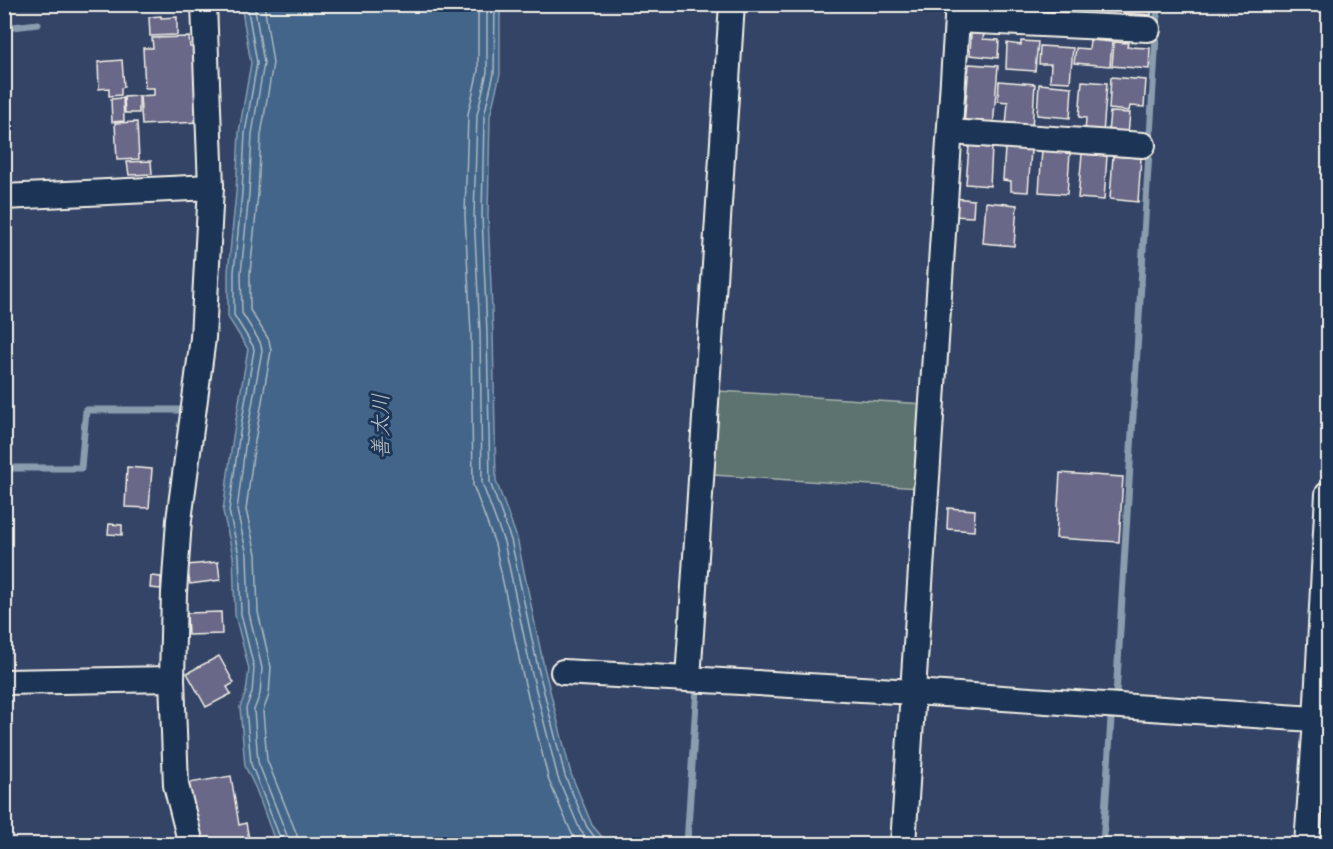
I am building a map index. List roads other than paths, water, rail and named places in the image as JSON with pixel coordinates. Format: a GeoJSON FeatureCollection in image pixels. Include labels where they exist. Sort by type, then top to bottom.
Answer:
{"type":"FeatureCollection","features":[{"type":"Feature","properties":{"kind":"street"},"geometry":{"type":"LineString","coordinates":[[191,844],[176,785],[172,678],[179,520],[203,338],[211,187],[204,4]]}},
{"type":"Feature","properties":{"kind":"street"},"geometry":{"type":"LineString","coordinates":[[688,679],[732,4]]}},
{"type":"Feature","properties":{"kind":"street"},"geometry":{"type":"LineString","coordinates":[[903,844],[958,12],[1148,29]]}},
{"type":"Feature","properties":{"kind":"street"},"geometry":{"type":"LineString","coordinates":[[950,132],[1143,145]]}},
{"type":"Feature","properties":{"kind":"street"},"geometry":{"type":"LineString","coordinates":[[4,197],[211,187]]}},
{"type":"Feature","properties":{"kind":"street"},"geometry":{"type":"LineString","coordinates":[[1307,844],[1322,720],[1329,494]]}},
{"type":"Feature","properties":{"kind":"street"},"geometry":{"type":"LineString","coordinates":[[563,672],[914,692],[1322,720]]}},
{"type":"Feature","properties":{"kind":"street"},"geometry":{"type":"LineString","coordinates":[[4,682],[172,678]]}},
{"type":"Feature","properties":{"kind":"water","name":"善太川"},"geometry":{"type":"Polygon","coordinates":[[[241,5],[500,5],[500,74],[490,116],[488,216],[496,481],[517,538],[544,667],[571,774],[592,825],[608,844],[276,844],[245,766],[240,707],[246,692],[249,669],[235,615],[233,556],[223,511],[248,349],[228,317],[228,272],[239,132],[251,63],[241,5]]]}},
{"type":"Feature","properties":{"kind":"waterway"},"geometry":{"type":"LineString","coordinates":[[1116,696],[1158,4]]}},
{"type":"Feature","properties":{"kind":"waterway"},"geometry":{"type":"LineString","coordinates":[[4,28],[38,24]]}},
{"type":"Feature","properties":{"kind":"waterway"},"geometry":{"type":"LineString","coordinates":[[4,468],[81,468],[86,410],[181,410]]}},
{"type":"Feature","properties":{"kind":"waterway"},"geometry":{"type":"LineString","coordinates":[[687,844],[697,687]]}},
{"type":"Feature","properties":{"kind":"waterway"},"geometry":{"type":"LineString","coordinates":[[1103,844],[1111,719]]}}]}
